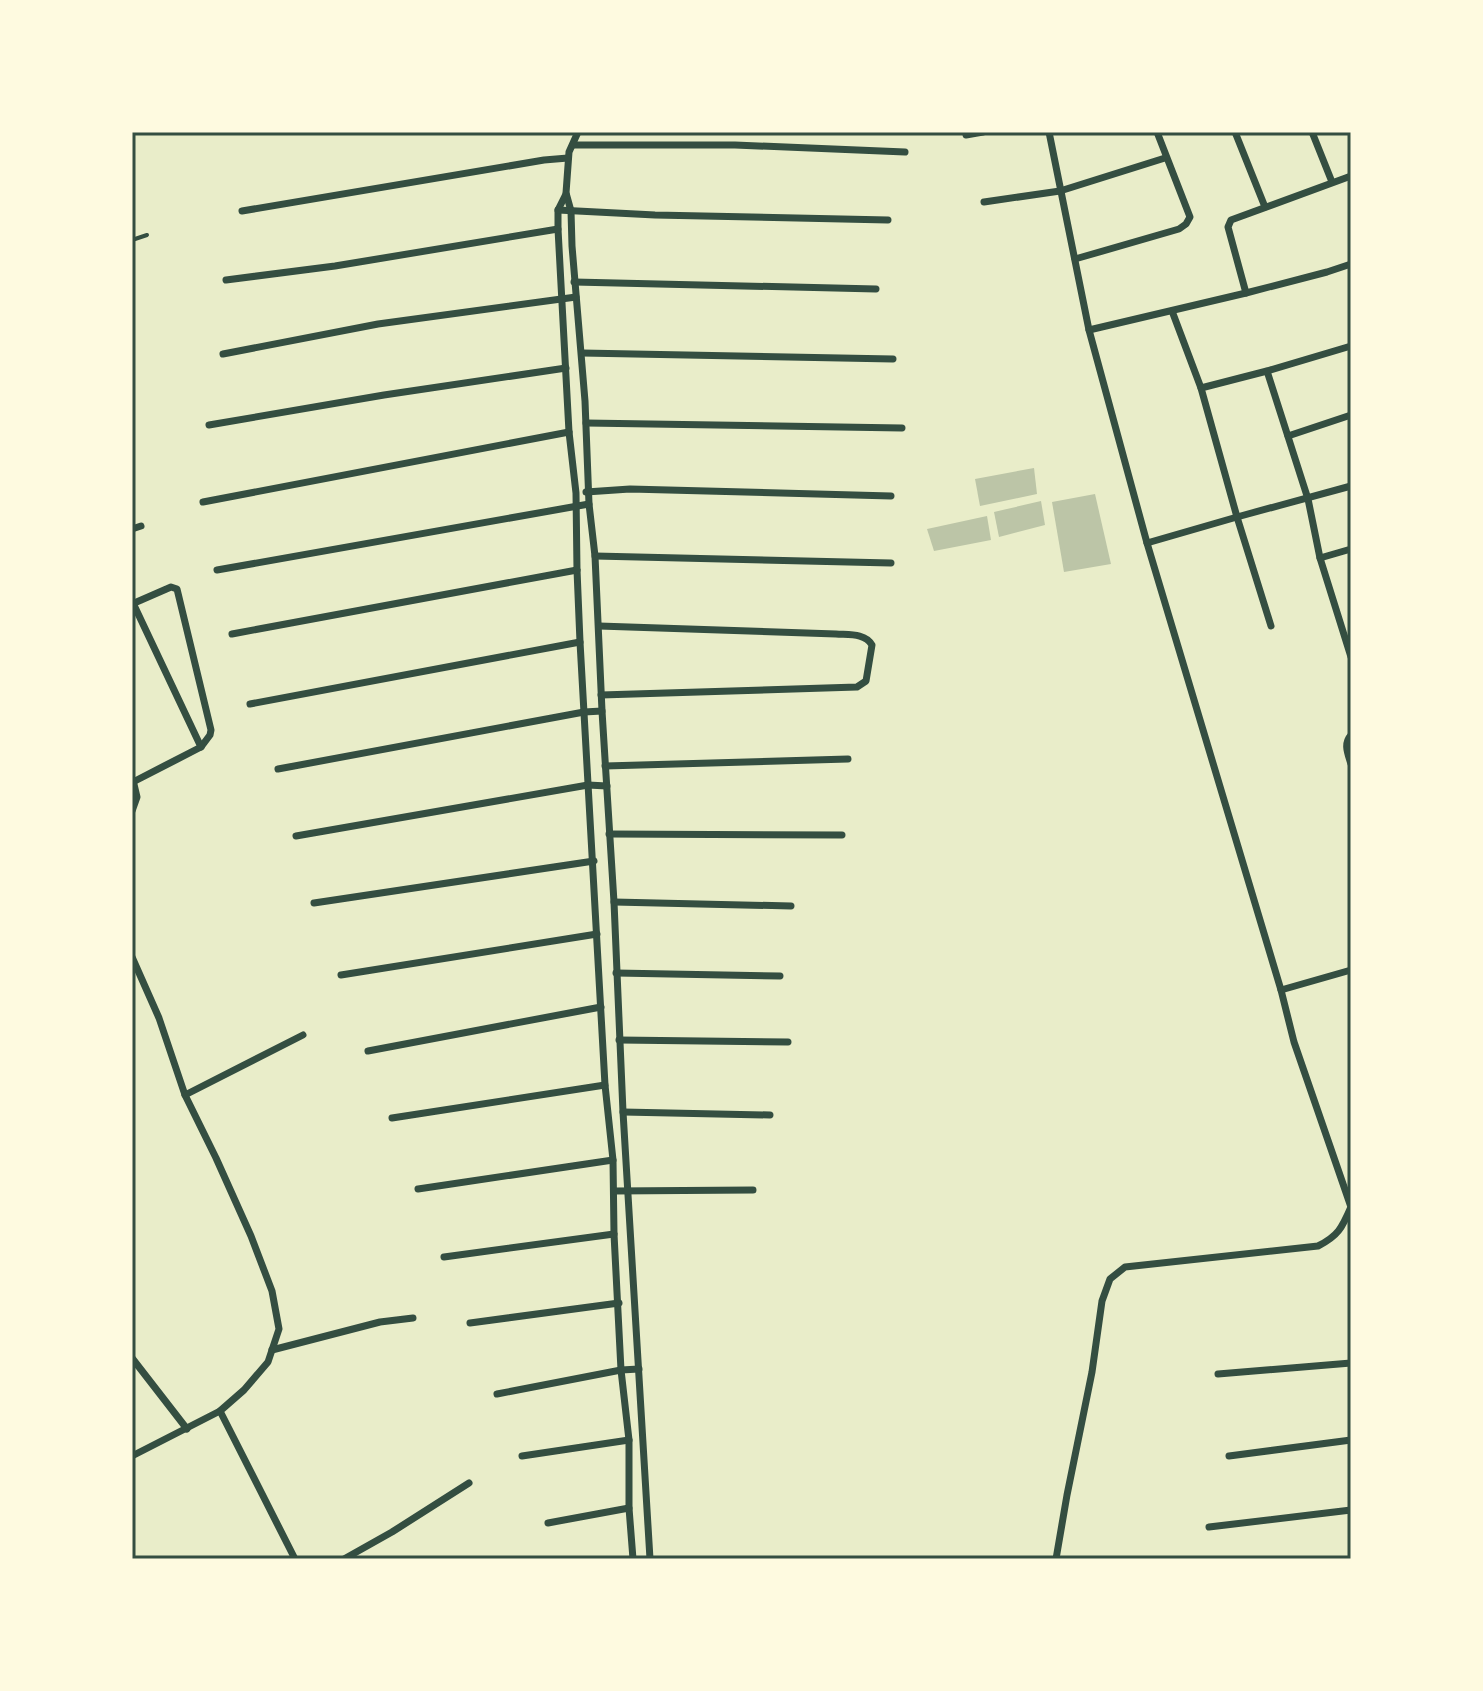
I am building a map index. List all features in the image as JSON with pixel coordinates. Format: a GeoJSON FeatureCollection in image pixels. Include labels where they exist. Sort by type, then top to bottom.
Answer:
{"type":"FeatureCollection","features":[{"type":"Feature","properties":{"kind":"street"},"geometry":{"type":"LineString","coordinates":[[578,132],[568,158],[566,193],[571,211],[595,556],[619,1040],[650,1559]]}},
{"type":"Feature","properties":{"kind":"street"},"geometry":{"type":"LineString","coordinates":[[966,135],[983,132]]}},
{"type":"Feature","properties":{"kind":"street"},"geometry":{"type":"LineString","coordinates":[[1049,132],[1089,330],[1147,543],[1294,1042],[1351,1207],[1335,1238],[1318,1246],[1125,1267],[1110,1279],[1102,1301],[1092,1372],[1056,1559]]}},
{"type":"Feature","properties":{"kind":"street"},"geometry":{"type":"LineString","coordinates":[[1075,259],[1179,229],[1186,224],[1190,217],[1157,132]]}},
{"type":"Feature","properties":{"kind":"street"},"geometry":{"type":"LineString","coordinates":[[1235,132],[1265,207]]}},
{"type":"Feature","properties":{"kind":"street"},"geometry":{"type":"LineString","coordinates":[[1312,132],[1332,182]]}},
{"type":"Feature","properties":{"kind":"street"},"geometry":{"type":"LineString","coordinates":[[573,145],[735,145],[905,152]]}},
{"type":"Feature","properties":{"kind":"street"},"geometry":{"type":"LineString","coordinates":[[242,211],[568,158]]}},
{"type":"Feature","properties":{"kind":"street"},"geometry":{"type":"LineString","coordinates":[[984,202],[1060,191],[1165,158]]}},
{"type":"Feature","properties":{"kind":"street"},"geometry":{"type":"LineString","coordinates":[[1246,293],[1228,227],[1231,220],[1351,176]]}},
{"type":"Feature","properties":{"kind":"street"},"geometry":{"type":"LineString","coordinates":[[566,193],[558,210],[558,229],[569,432],[576,493],[580,642],[605,1085],[613,1160],[614,1234],[621,1370],[629,1440],[633,1559]]}},
{"type":"Feature","properties":{"kind":"street"},"geometry":{"type":"LineString","coordinates":[[558,210],[888,220]]}},
{"type":"Feature","properties":{"kind":"street"},"geometry":{"type":"LineString","coordinates":[[226,280],[335,266],[558,229]]}},
{"type":"Feature","properties":{"kind":"street"},"geometry":{"type":"LineString","coordinates":[[1089,330],[1246,293],[1351,264]]}},
{"type":"Feature","properties":{"kind":"street"},"geometry":{"type":"LineString","coordinates":[[574,282],[876,289]]}},
{"type":"Feature","properties":{"kind":"street"},"geometry":{"type":"LineString","coordinates":[[223,354],[378,324],[576,297]]}},
{"type":"Feature","properties":{"kind":"street"},"geometry":{"type":"LineString","coordinates":[[1172,311],[1201,388],[1271,626]]}},
{"type":"Feature","properties":{"kind":"street"},"geometry":{"type":"LineString","coordinates":[[1201,388],[1351,346]]}},
{"type":"Feature","properties":{"kind":"street"},"geometry":{"type":"LineString","coordinates":[[582,353],[893,359]]}},
{"type":"Feature","properties":{"kind":"street"},"geometry":{"type":"LineString","coordinates":[[209,425],[566,368]]}},
{"type":"Feature","properties":{"kind":"street"},"geometry":{"type":"LineString","coordinates":[[1267,371],[1308,499],[1320,558],[1351,657]]}},
{"type":"Feature","properties":{"kind":"street"},"geometry":{"type":"LineString","coordinates":[[1288,436],[1351,415]]}},
{"type":"Feature","properties":{"kind":"street"},"geometry":{"type":"LineString","coordinates":[[586,423],[902,428]]}},
{"type":"Feature","properties":{"kind":"street"},"geometry":{"type":"LineString","coordinates":[[203,502],[569,432]]}},
{"type":"Feature","properties":{"kind":"street"},"geometry":{"type":"LineString","coordinates":[[1147,543],[1351,486]]}},
{"type":"Feature","properties":{"kind":"street"},"geometry":{"type":"LineString","coordinates":[[576,493],[630,489],[891,496]]}},
{"type":"Feature","properties":{"kind":"street"},"geometry":{"type":"LineString","coordinates":[[217,570],[589,504]]}},
{"type":"Feature","properties":{"kind":"street"},"geometry":{"type":"LineString","coordinates":[[132,529],[141,526]]}},
{"type":"Feature","properties":{"kind":"street"},"geometry":{"type":"LineString","coordinates":[[1320,558],[1351,549]]}},
{"type":"Feature","properties":{"kind":"street"},"geometry":{"type":"LineString","coordinates":[[595,556],[891,563]]}},
{"type":"Feature","properties":{"kind":"street"},"geometry":{"type":"LineString","coordinates":[[232,634],[577,570]]}},
{"type":"Feature","properties":{"kind":"street"},"geometry":{"type":"LineString","coordinates":[[132,811],[137,797],[133,780],[201,747],[211,730],[179,593],[171,587],[132,604],[201,747]]}},
{"type":"Feature","properties":{"kind":"street"},"geometry":{"type":"LineString","coordinates":[[599,626],[836,634],[860,636],[872,645],[866,681],[857,687],[601,695]]}},
{"type":"Feature","properties":{"kind":"street"},"geometry":{"type":"LineString","coordinates":[[250,704],[580,642]]}},
{"type":"Feature","properties":{"kind":"street"},"geometry":{"type":"LineString","coordinates":[[278,769],[602,711]]}},
{"type":"Feature","properties":{"kind":"street"},"geometry":{"type":"LineString","coordinates":[[1351,735],[1346,747],[1351,764]]}},
{"type":"Feature","properties":{"kind":"street"},"geometry":{"type":"LineString","coordinates":[[605,766],[848,759]]}},
{"type":"Feature","properties":{"kind":"street"},"geometry":{"type":"LineString","coordinates":[[296,836],[588,785],[607,786]]}},
{"type":"Feature","properties":{"kind":"street"},"geometry":{"type":"LineString","coordinates":[[609,834],[842,835]]}},
{"type":"Feature","properties":{"kind":"street"},"geometry":{"type":"LineString","coordinates":[[314,903],[594,861]]}},
{"type":"Feature","properties":{"kind":"street"},"geometry":{"type":"LineString","coordinates":[[614,902],[791,906]]}},
{"type":"Feature","properties":{"kind":"street"},"geometry":{"type":"LineString","coordinates":[[341,975],[597,934]]}},
{"type":"Feature","properties":{"kind":"street"},"geometry":{"type":"LineString","coordinates":[[132,957],[159,1018],[185,1095],[251,1236],[272,1291],[279,1329],[268,1362],[244,1390],[220,1411],[132,1456]]}},
{"type":"Feature","properties":{"kind":"street"},"geometry":{"type":"LineString","coordinates":[[1281,990],[1351,970]]}},
{"type":"Feature","properties":{"kind":"street"},"geometry":{"type":"LineString","coordinates":[[616,973],[780,976]]}},
{"type":"Feature","properties":{"kind":"street"},"geometry":{"type":"LineString","coordinates":[[368,1051],[601,1007]]}},
{"type":"Feature","properties":{"kind":"street"},"geometry":{"type":"LineString","coordinates":[[185,1095],[303,1035]]}},
{"type":"Feature","properties":{"kind":"street"},"geometry":{"type":"LineString","coordinates":[[619,1040],[788,1042]]}},
{"type":"Feature","properties":{"kind":"street"},"geometry":{"type":"LineString","coordinates":[[392,1118],[605,1085]]}},
{"type":"Feature","properties":{"kind":"street"},"geometry":{"type":"LineString","coordinates":[[623,1112],[770,1115]]}},
{"type":"Feature","properties":{"kind":"street"},"geometry":{"type":"LineString","coordinates":[[610,1125],[624,1123]]}},
{"type":"Feature","properties":{"kind":"street"},"geometry":{"type":"LineString","coordinates":[[418,1189],[613,1160]]}},
{"type":"Feature","properties":{"kind":"street"},"geometry":{"type":"LineString","coordinates":[[614,1191],[753,1190]]}},
{"type":"Feature","properties":{"kind":"street"},"geometry":{"type":"LineString","coordinates":[[444,1257],[614,1234]]}},
{"type":"Feature","properties":{"kind":"street"},"geometry":{"type":"LineString","coordinates":[[470,1323],[619,1303]]}},
{"type":"Feature","properties":{"kind":"street"},"geometry":{"type":"LineString","coordinates":[[272,1350],[380,1322],[413,1318]]}},
{"type":"Feature","properties":{"kind":"street"},"geometry":{"type":"LineString","coordinates":[[132,1358],[187,1429]]}},
{"type":"Feature","properties":{"kind":"street"},"geometry":{"type":"LineString","coordinates":[[1218,1374],[1351,1363]]}},
{"type":"Feature","properties":{"kind":"street"},"geometry":{"type":"LineString","coordinates":[[497,1394],[639,1369]]}},
{"type":"Feature","properties":{"kind":"street"},"geometry":{"type":"LineString","coordinates":[[220,1411],[295,1559]]}},
{"type":"Feature","properties":{"kind":"street"},"geometry":{"type":"LineString","coordinates":[[522,1456],[629,1440]]}},
{"type":"Feature","properties":{"kind":"street"},"geometry":{"type":"LineString","coordinates":[[1229,1456],[1351,1440]]}},
{"type":"Feature","properties":{"kind":"street"},"geometry":{"type":"LineString","coordinates":[[344,1559],[469,1483]]}},
{"type":"Feature","properties":{"kind":"street"},"geometry":{"type":"LineString","coordinates":[[548,1523],[629,1508]]}},
{"type":"Feature","properties":{"kind":"street"},"geometry":{"type":"LineString","coordinates":[[1209,1527],[1351,1510]]}},
{"type":"Feature","properties":{"kind":"lane"},"geometry":{"type":"LineString","coordinates":[[132,240],[147,235]]}},
{"type":"Feature","properties":{"kind":"building"},"geometry":{"type":"Polygon","coordinates":[[[1034,468],[1037,494],[980,506],[975,479],[1034,468]]]}},
{"type":"Feature","properties":{"kind":"building"},"geometry":{"type":"Polygon","coordinates":[[[1095,494],[1111,564],[1064,572],[1052,502],[1095,494]]]}},
{"type":"Feature","properties":{"kind":"building"},"geometry":{"type":"Polygon","coordinates":[[[1041,501],[1045,525],[999,537],[994,512],[1041,501]]]}},
{"type":"Feature","properties":{"kind":"building"},"geometry":{"type":"Polygon","coordinates":[[[987,516],[991,540],[934,551],[927,529],[987,516]]]}}]}
